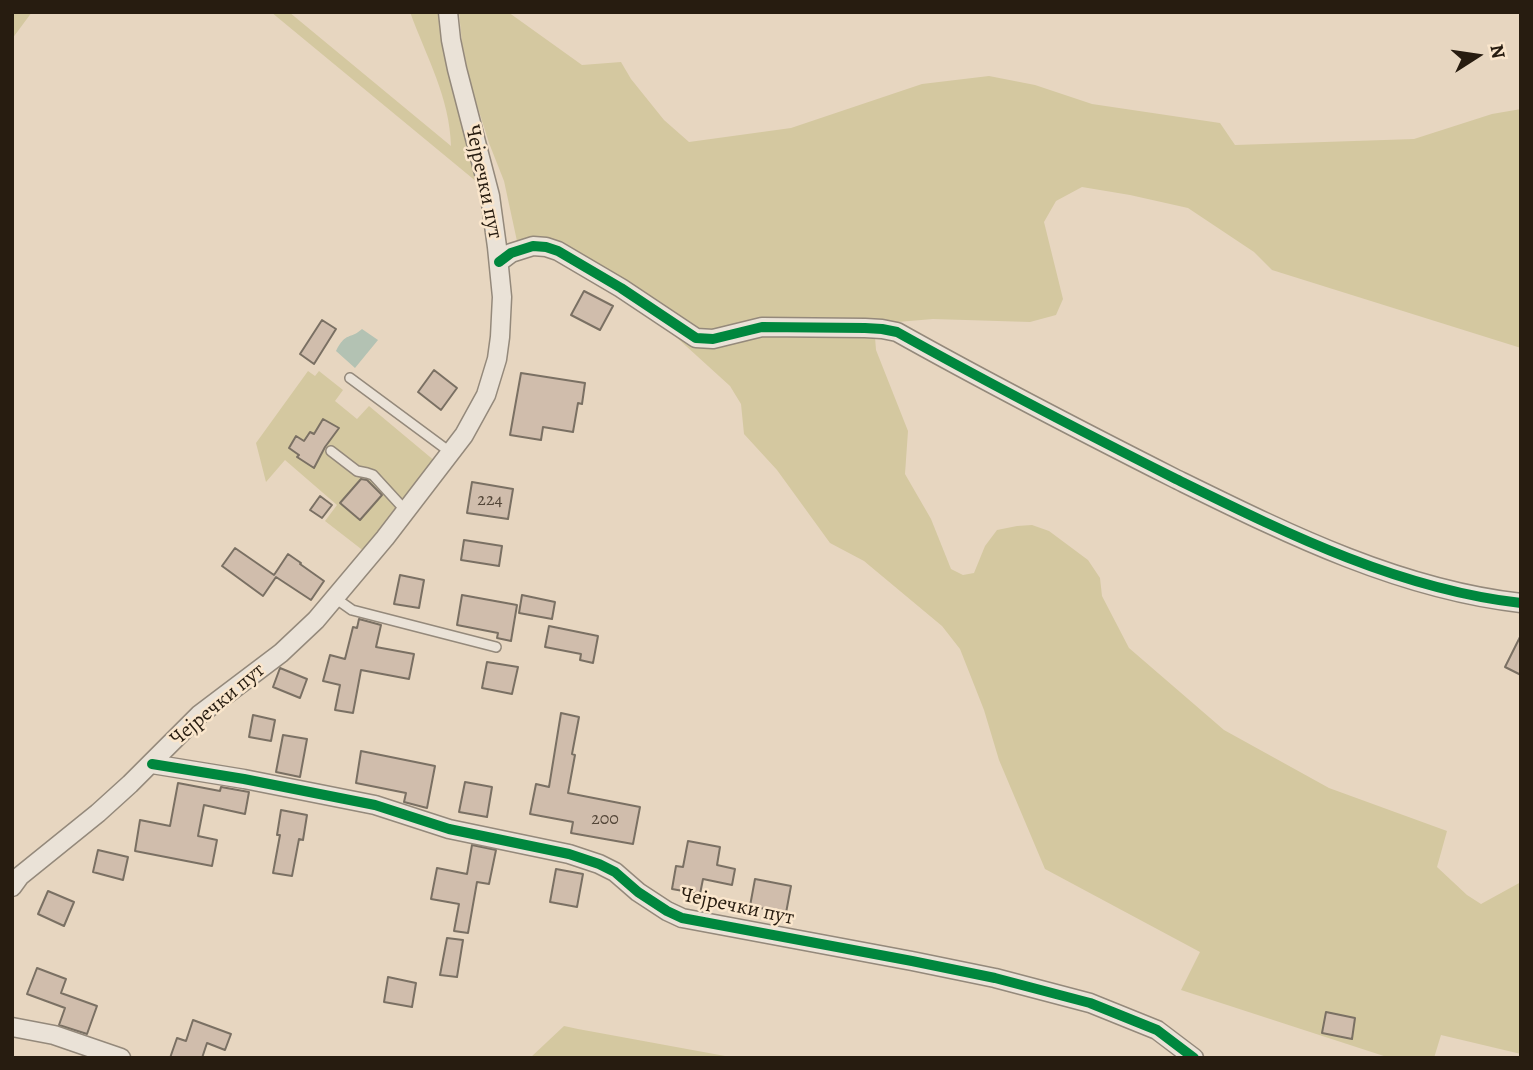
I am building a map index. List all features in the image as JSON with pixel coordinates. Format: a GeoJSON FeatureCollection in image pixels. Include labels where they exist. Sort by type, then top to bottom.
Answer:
{"type":"FeatureCollection","features":[{"type":"Feature","properties":{"kind":"street","name":"Чејречки пут"},"geometry":{"type":"LineString","coordinates":[[12,887],[20,876],[98,813],[152,764],[199,715],[281,653],[316,620],[464,435],[486,395],[497,359],[502,310],[499,262],[490,196],[459,79],[448,12]]}},
{"type":"Feature","properties":{"kind":"street"},"geometry":{"type":"LineString","coordinates":[[499,262],[511,253],[533,246],[558,251],[621,288],[696,338],[713,339],[762,327],[848,327],[897,332],[1119,451],[1273,527],[1367,566],[1449,590],[1521,603]]}},
{"type":"Feature","properties":{"kind":"street","name":"Чејречки пут"},"geometry":{"type":"LineString","coordinates":[[152,764],[375,805],[449,829],[569,855],[615,872],[652,901],[682,918],[995,978],[1090,1003],[1157,1030],[1194,1058]]}},
{"type":"Feature","properties":{"kind":"street"},"geometry":{"type":"LineString","coordinates":[[12,1027],[54,1035],[121,1058]]}},
{"type":"Feature","properties":{"kind":"lane"},"geometry":{"type":"LineString","coordinates":[[350,378],[450,452]]}},
{"type":"Feature","properties":{"kind":"lane"},"geometry":{"type":"LineString","coordinates":[[331,452],[357,471],[373,475],[405,511]]}},
{"type":"Feature","properties":{"kind":"lane"},"geometry":{"type":"LineString","coordinates":[[335,598],[352,610],[496,647]]}},
{"type":"Feature","properties":{"kind":"shaded area"},"geometry":{"type":"Polygon","coordinates":[[[12,12],[32,12],[12,39],[12,12]]]}},
{"type":"Feature","properties":{"kind":"shaded area"},"geometry":{"type":"Polygon","coordinates":[[[271,12],[289,12],[451,146],[442,94],[410,12],[450,12],[489,192],[271,12]]]}},
{"type":"Feature","properties":{"kind":"shaded area"},"geometry":{"type":"Polygon","coordinates":[[[459,12],[508,12],[582,65],[621,62],[664,120],[689,142],[791,128],[922,84],[989,76],[1035,85],[1092,104],[1220,123],[1235,145],[1414,139],[1492,114],[1521,109],[1521,348],[1272,270],[1254,252],[1188,208],[1082,187],[1056,201],[1044,222],[1063,299],[1056,315],[1030,322],[933,319],[874,324],[876,350],[908,431],[905,474],[931,519],[951,569],[963,575],[974,573],[985,546],[997,530],[1032,525],[1049,531],[1088,560],[1100,578],[1102,596],[1129,648],[1224,730],[1329,788],[1447,831],[1437,867],[1467,895],[1481,904],[1521,882],[1521,1054],[1441,1035],[1434,1058],[1390,1058],[1181,990],[1200,952],[1045,869],[999,760],[984,710],[960,649],[942,626],[864,561],[830,543],[777,470],[744,434],[741,404],[730,386],[664,326],[616,292],[547,253],[520,255],[504,181],[471,86],[459,12]]]}},
{"type":"Feature","properties":{"kind":"shaded area"},"geometry":{"type":"Polygon","coordinates":[[[362,329],[378,340],[355,368],[336,351],[345,338],[362,329]]]}},
{"type":"Feature","properties":{"kind":"shaded area"},"geometry":{"type":"Polygon","coordinates":[[[308,371],[315,376],[319,371],[343,390],[335,401],[357,419],[369,406],[436,462],[365,552],[325,521],[337,505],[285,460],[266,482],[256,443],[308,371]],[[323,419],[314,434],[304,441],[296,437],[289,448],[299,454],[297,457],[314,467],[338,428],[323,419]],[[363,477],[340,503],[360,520],[382,494],[363,477]]]}},
{"type":"Feature","properties":{"kind":"shaded area"},"geometry":{"type":"Polygon","coordinates":[[[564,1026],[578,1029],[736,1058],[530,1058],[564,1026]]]}},
{"type":"Feature","properties":{"kind":"building"},"geometry":{"type":"Polygon","coordinates":[[[584,291],[613,306],[600,330],[571,315],[584,291]]]}},
{"type":"Feature","properties":{"kind":"building"},"geometry":{"type":"Polygon","coordinates":[[[322,320],[336,329],[314,364],[300,354],[322,320]]]}},
{"type":"Feature","properties":{"kind":"building"},"geometry":{"type":"Polygon","coordinates":[[[434,370],[457,388],[441,410],[418,392],[434,370]]]}},
{"type":"Feature","properties":{"kind":"building"},"geometry":{"type":"Polygon","coordinates":[[[521,373],[585,383],[573,432],[543,427],[541,440],[510,435],[521,373]]]}},
{"type":"Feature","properties":{"kind":"building"},"geometry":{"type":"Polygon","coordinates":[[[323,419],[339,428],[314,468],[289,448],[296,436],[304,441],[310,432],[314,434],[323,419]]]}},
{"type":"Feature","properties":{"kind":"building"},"geometry":{"type":"Polygon","coordinates":[[[361,479],[367,480],[382,495],[360,520],[340,503],[361,479]]]}},
{"type":"Feature","properties":{"kind":"building"},"geometry":{"type":"Polygon","coordinates":[[[472,482],[513,489],[508,519],[467,513],[472,482]]]}},
{"type":"Feature","properties":{"kind":"building"},"geometry":{"type":"Polygon","coordinates":[[[320,496],[332,505],[322,518],[310,510],[320,496]]]}},
{"type":"Feature","properties":{"kind":"building"},"geometry":{"type":"Polygon","coordinates":[[[464,540],[502,546],[499,566],[461,560],[464,540]]]}},
{"type":"Feature","properties":{"kind":"building"},"geometry":{"type":"Polygon","coordinates":[[[235,548],[274,575],[288,554],[324,581],[311,600],[276,577],[263,596],[222,566],[235,548]]]}},
{"type":"Feature","properties":{"kind":"building"},"geometry":{"type":"Polygon","coordinates":[[[400,575],[424,580],[419,608],[394,604],[400,575]]]}},
{"type":"Feature","properties":{"kind":"building"},"geometry":{"type":"Polygon","coordinates":[[[462,595],[517,605],[511,641],[497,638],[498,633],[457,625],[462,595]]]}},
{"type":"Feature","properties":{"kind":"building"},"geometry":{"type":"Polygon","coordinates":[[[522,595],[555,602],[552,619],[519,613],[522,595]]]}},
{"type":"Feature","properties":{"kind":"building"},"geometry":{"type":"Polygon","coordinates":[[[359,619],[381,625],[376,647],[414,654],[409,679],[361,670],[353,713],[335,710],[340,685],[323,681],[330,655],[345,659],[353,627],[357,628],[359,619]]]}},
{"type":"Feature","properties":{"kind":"building"},"geometry":{"type":"Polygon","coordinates":[[[549,626],[598,636],[593,663],[580,660],[581,654],[545,647],[549,626]]]}},
{"type":"Feature","properties":{"kind":"building"},"geometry":{"type":"Polygon","coordinates":[[[1521,635],[1521,675],[1505,667],[1521,635]]]}},
{"type":"Feature","properties":{"kind":"building"},"geometry":{"type":"Polygon","coordinates":[[[487,662],[518,667],[512,694],[482,688],[487,662]]]}},
{"type":"Feature","properties":{"kind":"building"},"geometry":{"type":"Polygon","coordinates":[[[280,668],[307,679],[300,698],[273,687],[280,668]]]}},
{"type":"Feature","properties":{"kind":"building"},"geometry":{"type":"Polygon","coordinates":[[[561,713],[579,717],[568,793],[640,807],[633,844],[571,833],[573,822],[530,814],[536,784],[549,787],[561,713]]]}},
{"type":"Feature","properties":{"kind":"building"},"geometry":{"type":"Polygon","coordinates":[[[253,715],[275,720],[271,741],[249,737],[253,715]]]}},
{"type":"Feature","properties":{"kind":"building"},"geometry":{"type":"Polygon","coordinates":[[[283,735],[307,739],[300,777],[276,772],[283,735]]]}},
{"type":"Feature","properties":{"kind":"building"},"geometry":{"type":"Polygon","coordinates":[[[361,751],[435,766],[427,808],[404,802],[406,793],[356,783],[361,751]]]}},
{"type":"Feature","properties":{"kind":"building"},"geometry":{"type":"Polygon","coordinates":[[[465,782],[492,787],[487,817],[459,812],[465,782]]]}},
{"type":"Feature","properties":{"kind":"building"},"geometry":{"type":"Polygon","coordinates":[[[178,783],[220,791],[221,787],[249,792],[245,814],[204,805],[198,836],[217,840],[212,866],[135,851],[140,820],[170,826],[178,783]]]}},
{"type":"Feature","properties":{"kind":"building"},"geometry":{"type":"Polygon","coordinates":[[[281,810],[307,815],[292,876],[273,873],[280,835],[277,835],[281,810]]]}},
{"type":"Feature","properties":{"kind":"building"},"geometry":{"type":"Polygon","coordinates":[[[688,841],[720,847],[717,865],[735,869],[732,885],[703,879],[700,894],[672,889],[676,866],[683,867],[688,841]]]}},
{"type":"Feature","properties":{"kind":"building"},"geometry":{"type":"Polygon","coordinates":[[[472,845],[496,850],[489,884],[477,882],[468,933],[454,931],[459,904],[431,899],[437,868],[467,874],[472,845]]]}},
{"type":"Feature","properties":{"kind":"building"},"geometry":{"type":"Polygon","coordinates":[[[98,850],[128,857],[123,880],[93,872],[98,850]]]}},
{"type":"Feature","properties":{"kind":"building"},"geometry":{"type":"Polygon","coordinates":[[[556,869],[583,874],[577,907],[550,902],[556,869]]]}},
{"type":"Feature","properties":{"kind":"building"},"geometry":{"type":"Polygon","coordinates":[[[755,879],[791,886],[786,913],[750,906],[755,879]]]}},
{"type":"Feature","properties":{"kind":"building"},"geometry":{"type":"Polygon","coordinates":[[[48,891],[74,902],[64,926],[38,914],[48,891]]]}},
{"type":"Feature","properties":{"kind":"building"},"geometry":{"type":"Polygon","coordinates":[[[447,938],[463,940],[457,977],[440,975],[447,938]]]}},
{"type":"Feature","properties":{"kind":"building"},"geometry":{"type":"Polygon","coordinates":[[[37,968],[66,979],[61,993],[97,1006],[87,1034],[59,1025],[65,1008],[27,994],[37,968]]]}},
{"type":"Feature","properties":{"kind":"building"},"geometry":{"type":"Polygon","coordinates":[[[388,977],[416,983],[412,1007],[384,1002],[388,977]]]}},
{"type":"Feature","properties":{"kind":"building"},"geometry":{"type":"Polygon","coordinates":[[[1326,1012],[1355,1018],[1352,1039],[1322,1033],[1326,1012]]]}},
{"type":"Feature","properties":{"kind":"building"},"geometry":{"type":"Polygon","coordinates":[[[193,1020],[231,1034],[225,1050],[207,1043],[202,1058],[170,1058],[177,1038],[186,1041],[193,1020]]]}},
{"type":"Feature","properties":{"kind":"cycle path"},"geometry":{"type":"LineString","coordinates":[[499,262],[511,253],[533,246],[558,251],[621,288],[696,338],[713,339],[762,327],[865,328],[897,332],[1104,443],[1299,538],[1386,572],[1430,585],[1521,603]]}},
{"type":"Feature","properties":{"kind":"cycle path"},"geometry":{"type":"LineString","coordinates":[[152,764],[375,805],[449,829],[569,854],[615,872],[638,892],[682,918],[995,978],[1090,1003],[1157,1030],[1194,1058]]}}]}
